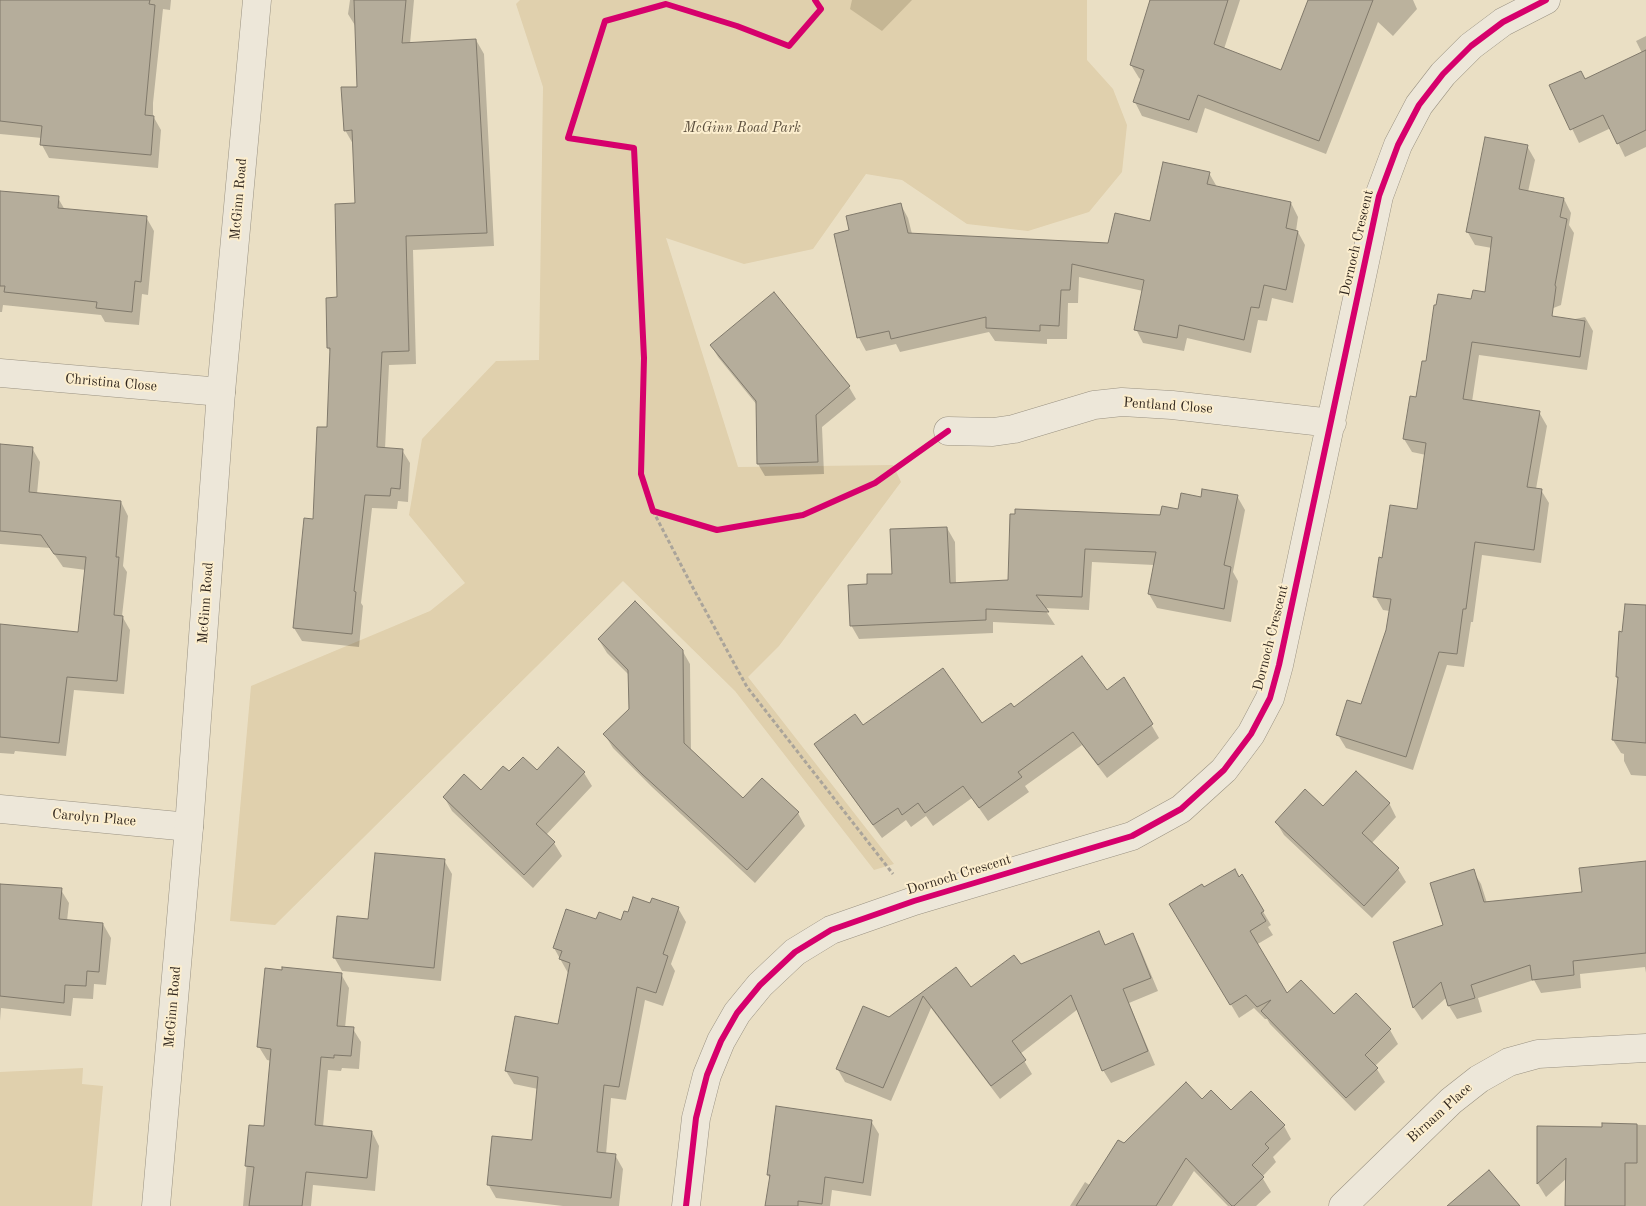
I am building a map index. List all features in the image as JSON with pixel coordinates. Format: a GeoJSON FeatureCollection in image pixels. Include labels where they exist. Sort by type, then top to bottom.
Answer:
{"type":"FeatureCollection","features":[{"type":"Feature","properties":{"kind":"street","name":"McGinn Road"},"geometry":{"type":"LineString","coordinates":[[156,1206],[189,827],[221,392],[258,0]]}},
{"type":"Feature","properties":{"kind":"street","name":"Dornoch Crescent"},"geometry":{"type":"LineString","coordinates":[[686,1206],[696,1118],[707,1075],[721,1041],[738,1013],[760,984],[795,952],[831,930],[914,901],[1132,836],[1181,809],[1224,770],[1251,734],[1270,698],[1279,665],[1332,423],[1378,196],[1398,145],[1419,105],[1442,74],[1471,46],[1504,22],[1546,0]]}},
{"type":"Feature","properties":{"kind":"street","name":"Christina Close"},"geometry":{"type":"LineString","coordinates":[[0,373],[221,392]]}},
{"type":"Feature","properties":{"kind":"street","name":"Pentland Close"},"geometry":{"type":"LineString","coordinates":[[948,432],[994,432],[1014,429],[1094,405],[1122,402],[1172,405],[1332,423]]}},
{"type":"Feature","properties":{"kind":"street","name":"Carolyn Place"},"geometry":{"type":"LineString","coordinates":[[0,809],[189,827]]}},
{"type":"Feature","properties":{"kind":"street","name":"Birnam Place"},"geometry":{"type":"LineString","coordinates":[[1342,1206],[1451,1100],[1479,1079],[1510,1062],[1538,1054],[1646,1048]]}},
{"type":"Feature","properties":{"kind":"path"},"geometry":{"type":"LineString","coordinates":[[650,502],[692,586],[747,687],[914,901]]}},
{"type":"Feature","properties":{"kind":"path"},"geometry":{"type":"LineString","coordinates":[[654,511],[662,514]]}},
{"type":"Feature","properties":{"kind":"green space","name":"McGinn Road Park"},"geometry":{"type":"Polygon","coordinates":[[[520,0],[1087,0],[1087,60],[1113,89],[1127,125],[1122,172],[1089,212],[1028,231],[967,224],[902,180],[866,174],[813,249],[744,264],[666,238],[738,467],[893,465],[901,482],[779,646],[748,677],[894,864],[874,870],[735,691],[623,581],[275,925],[230,921],[251,686],[430,611],[465,583],[409,515],[422,439],[496,361],[539,360],[543,87],[516,4],[520,0]]]}},
{"type":"Feature","properties":{"kind":"green space"},"geometry":{"type":"Polygon","coordinates":[[[83,1068],[82,1084],[103,1086],[92,1206],[0,1206],[0,1072],[83,1068]]]}},
{"type":"Feature","properties":{"kind":"shaded area"},"geometry":{"type":"Polygon","coordinates":[[[852,0],[912,0],[882,31],[850,9],[852,0]]]}},
{"type":"Feature","properties":{"kind":"building"},"geometry":{"type":"Polygon","coordinates":[[[0,0],[150,0],[149,4],[155,5],[145,115],[154,116],[151,155],[40,145],[42,126],[0,121],[0,0]]]}},
{"type":"Feature","properties":{"kind":"building"},"geometry":{"type":"Polygon","coordinates":[[[354,0],[406,0],[402,43],[476,39],[487,233],[406,236],[409,351],[382,352],[377,447],[403,449],[400,489],[391,488],[390,496],[365,495],[354,591],[356,592],[352,634],[293,628],[304,518],[313,519],[317,427],[327,427],[330,348],[327,348],[326,298],[337,297],[335,204],[355,203],[352,130],[344,131],[341,87],[357,87],[354,0]]]}},
{"type":"Feature","properties":{"kind":"building"},"geometry":{"type":"Polygon","coordinates":[[[1150,0],[1228,0],[1214,44],[1281,70],[1308,0],[1373,0],[1319,141],[1198,95],[1189,120],[1133,102],[1144,70],[1130,65],[1150,0]]]}},
{"type":"Feature","properties":{"kind":"building"},"geometry":{"type":"Polygon","coordinates":[[[1646,50],[1646,130],[1617,144],[1603,115],[1570,130],[1549,85],[1581,71],[1585,79],[1646,50]]]}},
{"type":"Feature","properties":{"kind":"building"},"geometry":{"type":"Polygon","coordinates":[[[1485,137],[1528,145],[1519,189],[1564,198],[1560,217],[1567,219],[1555,285],[1552,316],[1585,321],[1580,357],[1472,342],[1463,399],[1540,411],[1527,487],[1542,489],[1534,550],[1475,542],[1466,609],[1463,609],[1457,654],[1439,652],[1406,757],[1336,735],[1347,700],[1361,704],[1386,630],[1391,599],[1373,597],[1379,557],[1382,558],[1390,505],[1417,509],[1426,443],[1403,439],[1410,396],[1416,397],[1422,361],[1426,361],[1434,305],[1436,305],[1438,294],[1471,299],[1473,290],[1485,292],[1492,237],[1466,232],[1485,137]]]}},
{"type":"Feature","properties":{"kind":"building"},"geometry":{"type":"Polygon","coordinates":[[[1163,162],[1210,172],[1207,184],[1291,202],[1286,228],[1298,231],[1286,290],[1264,285],[1259,308],[1251,307],[1244,340],[1179,325],[1177,338],[1134,330],[1144,280],[1072,264],[1070,290],[1061,290],[1059,326],[1040,325],[1040,331],[986,328],[986,317],[891,339],[889,331],[857,338],[834,234],[849,230],[846,216],[901,203],[908,233],[1108,243],[1115,213],[1150,221],[1163,162]]]}},
{"type":"Feature","properties":{"kind":"building"},"geometry":{"type":"Polygon","coordinates":[[[0,191],[59,196],[58,208],[147,216],[141,282],[135,281],[132,312],[96,308],[97,302],[4,292],[5,286],[0,286],[0,191]]]}},
{"type":"Feature","properties":{"kind":"building"},"geometry":{"type":"Polygon","coordinates":[[[774,292],[850,386],[816,415],[818,462],[757,464],[756,401],[710,345],[774,292]]]}},
{"type":"Feature","properties":{"kind":"building"},"geometry":{"type":"Polygon","coordinates":[[[0,444],[33,447],[29,492],[121,501],[116,557],[119,557],[114,615],[123,616],[117,681],[67,677],[59,743],[0,737],[0,624],[78,632],[86,557],[54,554],[41,535],[0,531],[0,444]]]}},
{"type":"Feature","properties":{"kind":"building"},"geometry":{"type":"Polygon","coordinates":[[[1202,489],[1238,495],[1224,565],[1231,567],[1224,609],[1148,594],[1156,552],[1085,549],[1082,597],[1036,595],[1049,612],[986,609],[986,620],[850,626],[848,585],[867,584],[867,574],[892,574],[890,529],[947,527],[950,583],[1008,580],[1010,514],[1015,514],[1015,509],[1160,515],[1162,506],[1178,509],[1181,493],[1201,497],[1202,489]]]}},
{"type":"Feature","properties":{"kind":"building"},"geometry":{"type":"Polygon","coordinates":[[[635,601],[683,650],[684,743],[743,798],[762,778],[799,812],[747,870],[642,774],[603,734],[629,709],[628,670],[598,639],[635,601]]]}},
{"type":"Feature","properties":{"kind":"building"},"geometry":{"type":"Polygon","coordinates":[[[1625,604],[1646,605],[1646,743],[1612,740],[1618,677],[1616,677],[1619,631],[1622,632],[1625,604]]]}},
{"type":"Feature","properties":{"kind":"building"},"geometry":{"type":"Polygon","coordinates":[[[1082,656],[1107,690],[1124,677],[1153,724],[1098,765],[1073,732],[1018,772],[1022,777],[979,808],[963,786],[925,813],[918,803],[902,815],[898,808],[873,825],[814,744],[855,714],[863,725],[943,668],[982,723],[1011,703],[1014,707],[1082,656]]]}},
{"type":"Feature","properties":{"kind":"building"},"geometry":{"type":"Polygon","coordinates":[[[558,747],[585,772],[536,824],[555,842],[524,875],[443,797],[464,774],[481,790],[503,766],[509,771],[523,757],[537,770],[558,747]]]}},
{"type":"Feature","properties":{"kind":"building"},"geometry":{"type":"Polygon","coordinates":[[[1356,771],[1390,803],[1362,833],[1399,868],[1364,906],[1275,822],[1305,789],[1323,806],[1356,771]]]}},
{"type":"Feature","properties":{"kind":"building"},"geometry":{"type":"Polygon","coordinates":[[[375,853],[445,859],[434,968],[333,958],[337,916],[368,919],[375,853]]]}},
{"type":"Feature","properties":{"kind":"building"},"geometry":{"type":"Polygon","coordinates":[[[1646,861],[1646,953],[1573,961],[1574,975],[1532,980],[1530,965],[1471,985],[1475,998],[1448,1006],[1441,982],[1413,1008],[1393,942],[1443,925],[1430,883],[1474,869],[1484,902],[1582,892],[1579,868],[1646,861]]]}},
{"type":"Feature","properties":{"kind":"building"},"geometry":{"type":"Polygon","coordinates":[[[1235,869],[1239,877],[1242,874],[1264,911],[1261,913],[1266,921],[1250,931],[1287,993],[1301,980],[1334,1014],[1356,993],[1391,1029],[1365,1055],[1378,1068],[1346,1098],[1261,1011],[1271,1000],[1257,1007],[1246,995],[1230,1005],[1169,904],[1202,884],[1204,887],[1235,869]]]}},
{"type":"Feature","properties":{"kind":"building"},"geometry":{"type":"Polygon","coordinates":[[[0,884],[62,888],[59,919],[103,923],[99,972],[87,971],[86,986],[65,985],[64,1003],[0,996],[0,884]]]}},
{"type":"Feature","properties":{"kind":"building"},"geometry":{"type":"Polygon","coordinates":[[[633,897],[650,903],[652,898],[679,907],[663,954],[668,956],[656,993],[637,987],[619,1087],[604,1085],[597,1152],[616,1154],[611,1198],[487,1185],[492,1136],[532,1140],[538,1077],[505,1071],[515,1016],[558,1024],[570,963],[559,959],[562,951],[553,948],[566,909],[596,919],[599,912],[621,920],[624,911],[628,912],[633,897]]]}},
{"type":"Feature","properties":{"kind":"building"},"geometry":{"type":"Polygon","coordinates":[[[1099,931],[1105,945],[1133,933],[1151,978],[1123,989],[1148,1051],[1102,1071],[1071,995],[1012,1041],[1026,1060],[991,1086],[923,996],[883,1088],[836,1069],[863,1006],[889,1017],[956,967],[971,987],[1014,955],[1021,964],[1099,931]]]}},
{"type":"Feature","properties":{"kind":"building"},"geometry":{"type":"Polygon","coordinates":[[[282,967],[342,973],[337,1026],[354,1027],[351,1056],[334,1055],[334,1058],[321,1057],[315,1125],[372,1131],[367,1178],[306,1172],[302,1206],[249,1206],[254,1167],[245,1166],[249,1125],[264,1126],[271,1049],[257,1047],[265,968],[282,970],[282,967]]]}},
{"type":"Feature","properties":{"kind":"building"},"geometry":{"type":"Polygon","coordinates":[[[1186,1082],[1202,1099],[1211,1090],[1231,1110],[1251,1091],[1285,1125],[1265,1144],[1269,1148],[1252,1165],[1264,1177],[1232,1206],[1186,1158],[1156,1206],[1076,1206],[1118,1140],[1124,1143],[1186,1082]]]}},
{"type":"Feature","properties":{"kind":"building"},"geometry":{"type":"Polygon","coordinates":[[[776,1106],[872,1120],[863,1183],[825,1177],[822,1204],[798,1201],[798,1206],[765,1206],[770,1175],[767,1175],[776,1106]]]}},
{"type":"Feature","properties":{"kind":"building"},"geometry":{"type":"Polygon","coordinates":[[[1602,1123],[1637,1124],[1637,1163],[1625,1163],[1625,1206],[1565,1206],[1566,1158],[1537,1184],[1537,1126],[1602,1127],[1602,1123]]]}},
{"type":"Feature","properties":{"kind":"building"},"geometry":{"type":"Polygon","coordinates":[[[1489,1170],[1520,1206],[1447,1206],[1489,1170]]]}},
{"type":"Feature","properties":{"kind":"cycle path"},"geometry":{"type":"LineString","coordinates":[[815,0],[821,9],[789,46],[737,26],[666,4],[605,21],[568,138],[634,148],[644,358],[641,474],[653,511],[717,530],[803,515],[875,483],[948,431]]}},
{"type":"Feature","properties":{"kind":"cycle path"},"geometry":{"type":"LineString","coordinates":[[686,1206],[696,1118],[707,1075],[721,1041],[737,1013],[760,985],[795,952],[831,930],[914,901],[1132,836],[1181,809],[1224,770],[1251,734],[1270,698],[1279,665],[1379,196],[1398,145],[1419,105],[1443,74],[1471,46],[1503,22],[1546,0]]}}]}
